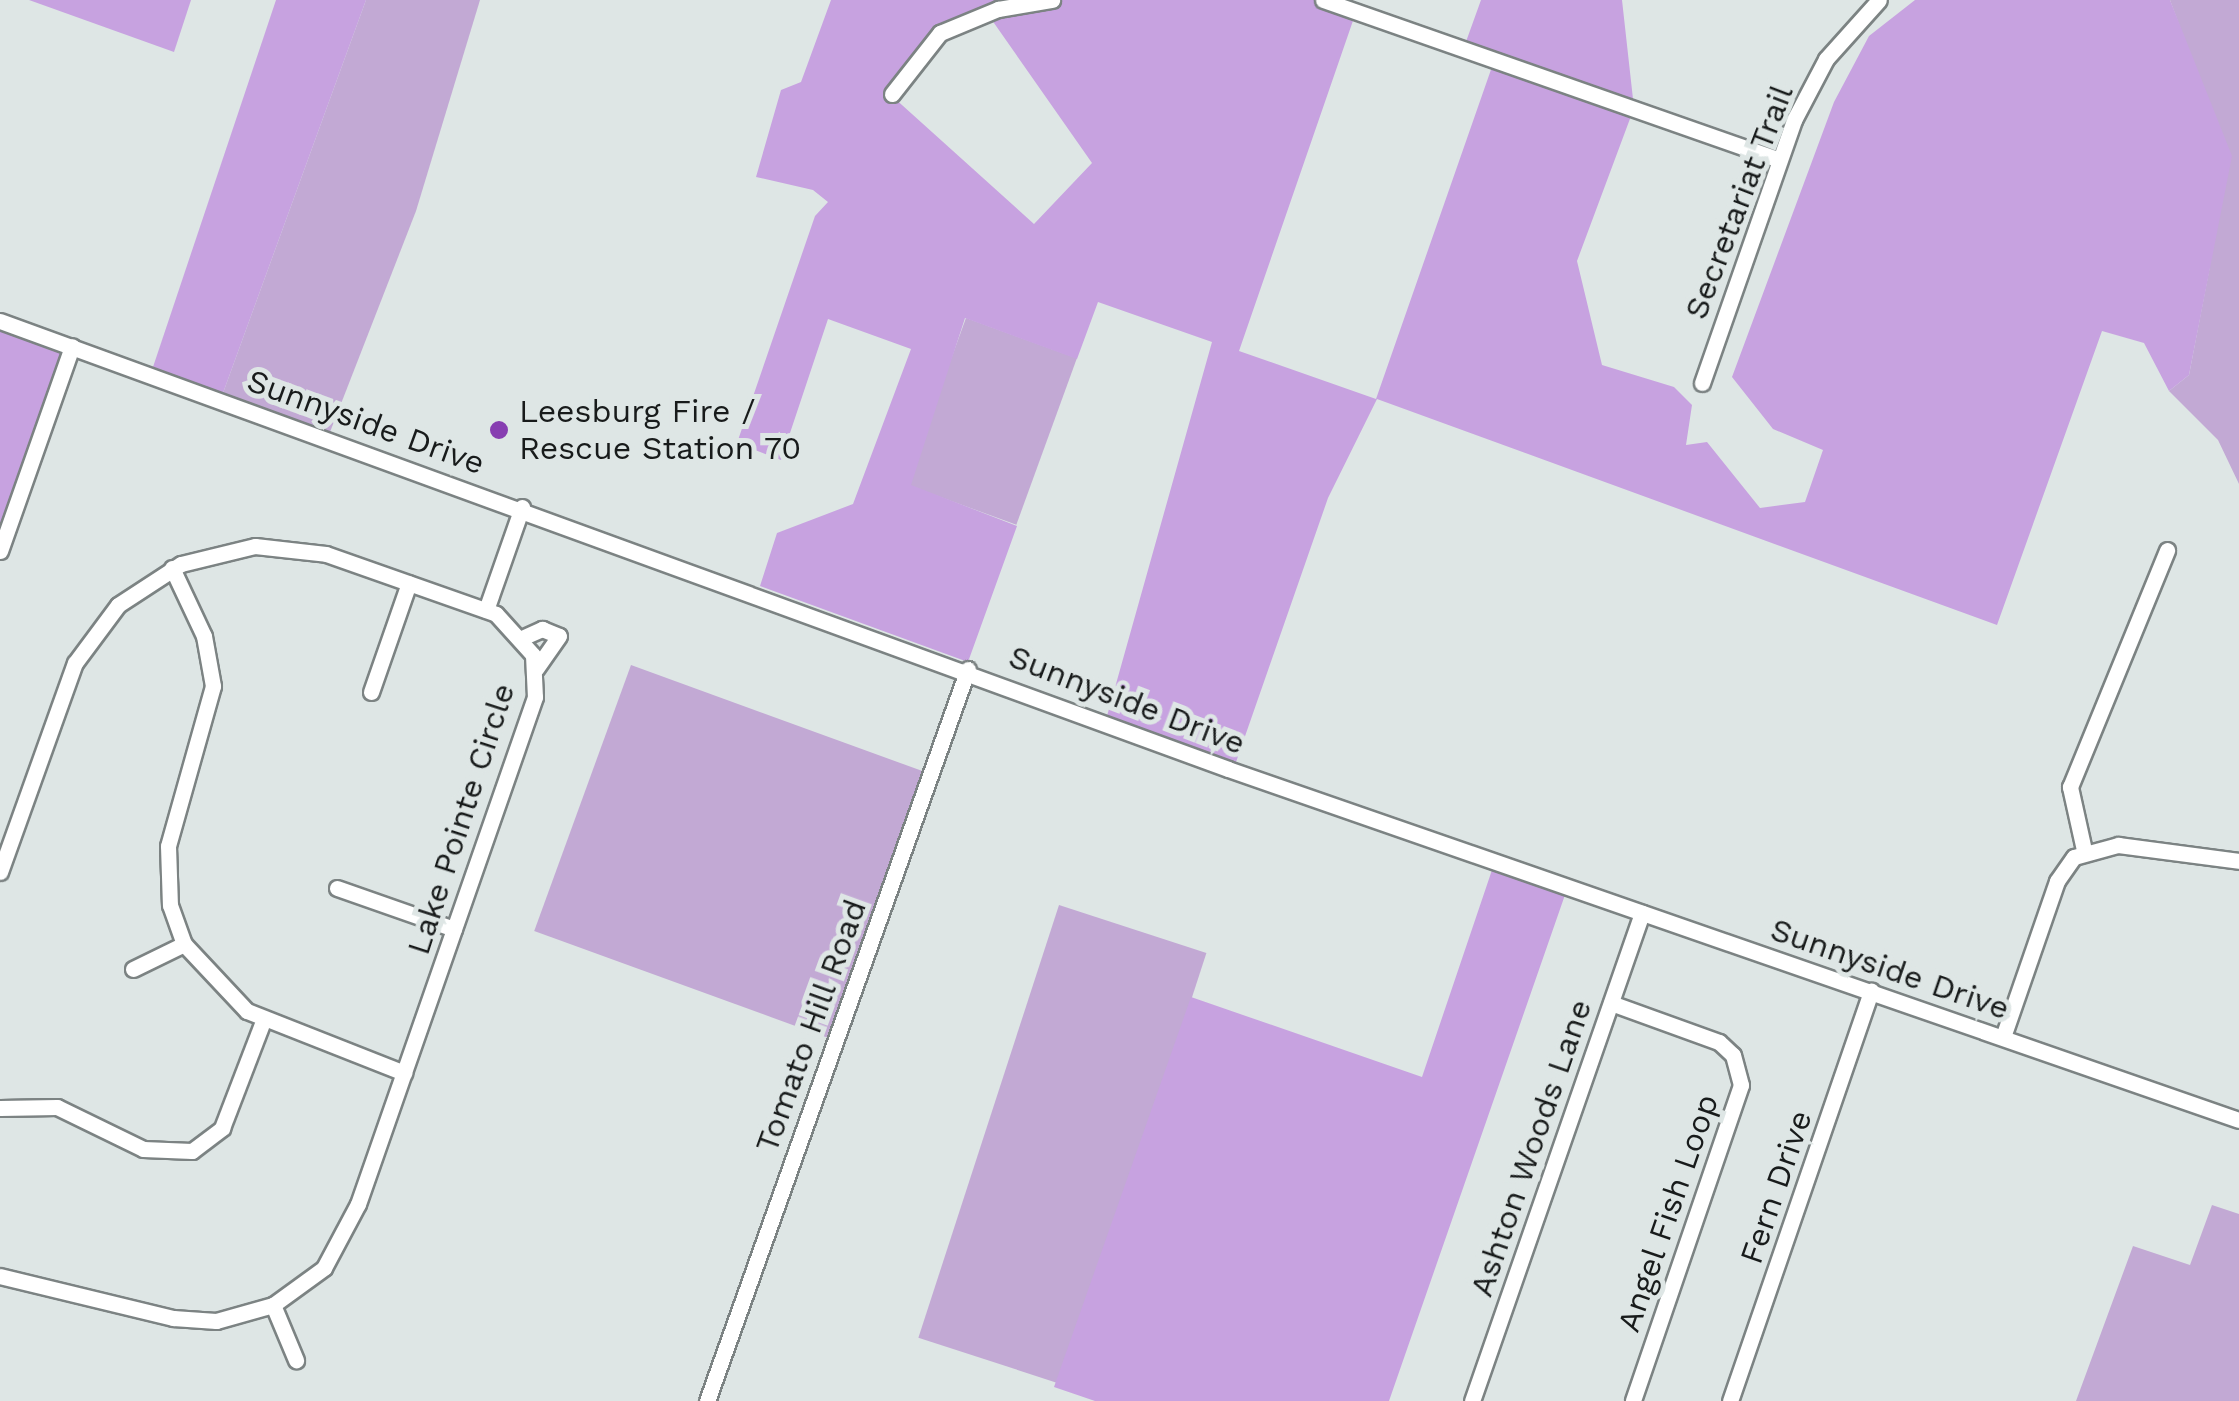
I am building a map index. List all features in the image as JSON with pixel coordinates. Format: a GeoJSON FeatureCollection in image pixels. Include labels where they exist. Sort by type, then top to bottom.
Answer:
{"type":"FeatureCollection","features":[{"type":"Feature","properties":{"kind":"street"},"geometry":{"type":"LineString","coordinates":[[892,94],[940,33],[998,8],[1052,0]]}},
{"type":"Feature","properties":{"kind":"street"},"geometry":{"type":"LineString","coordinates":[[1323,0],[1779,160]]}},
{"type":"Feature","properties":{"kind":"street","name":"Secretariat Trail"},"geometry":{"type":"LineString","coordinates":[[1702,383],[1779,160],[1818,72],[1878,0]]}},
{"type":"Feature","properties":{"kind":"street","name":"Sunnyside Drive"},"geometry":{"type":"LineString","coordinates":[[0,321],[1642,913],[2239,1120]]}},
{"type":"Feature","properties":{"kind":"street"},"geometry":{"type":"LineString","coordinates":[[0,551],[72,346]]}},
{"type":"Feature","properties":{"kind":"street"},"geometry":{"type":"LineString","coordinates":[[486,610],[522,507]]}},
{"type":"Feature","properties":{"kind":"street"},"geometry":{"type":"LineString","coordinates":[[0,872],[75,662],[118,606],[172,568],[232,549],[277,546],[409,583],[486,610],[524,638],[542,629],[559,636],[536,670]]}},
{"type":"Feature","properties":{"kind":"street"},"geometry":{"type":"LineString","coordinates":[[2084,850],[2070,787],[2167,550]]}},
{"type":"Feature","properties":{"kind":"street"},"geometry":{"type":"LineString","coordinates":[[172,568],[204,636],[213,686],[168,846],[170,905],[184,944],[211,982],[263,1021],[404,1072]]}},
{"type":"Feature","properties":{"kind":"street"},"geometry":{"type":"LineString","coordinates":[[370,692],[409,583]]}},
{"type":"Feature","properties":{"kind":"street","name":"Lake Pointe Circle"},"geometry":{"type":"LineString","coordinates":[[0,1276],[200,1321],[274,1304],[324,1268],[341,1244],[534,697],[536,670],[524,638]]}},
{"type":"Feature","properties":{"kind":"street","name":"Tomato Hill Road"},"geometry":{"type":"LineString","coordinates":[[707,1401],[968,669]]}},
{"type":"Feature","properties":{"kind":"street"},"geometry":{"type":"LineString","coordinates":[[2003,1037],[2057,881],[2084,850],[2118,845],[2239,862]]}},
{"type":"Feature","properties":{"kind":"street"},"geometry":{"type":"LineString","coordinates":[[337,888],[454,929]]}},
{"type":"Feature","properties":{"kind":"street","name":"Ashton Woods Lane"},"geometry":{"type":"LineString","coordinates":[[1472,1401],[1642,913]]}},
{"type":"Feature","properties":{"kind":"street"},"geometry":{"type":"LineString","coordinates":[[133,970],[184,944]]}},
{"type":"Feature","properties":{"kind":"street","name":"Fern Drive"},"geometry":{"type":"LineString","coordinates":[[1730,1401],[1871,991]]}},
{"type":"Feature","properties":{"kind":"street","name":"Angel Fish Loop"},"geometry":{"type":"LineString","coordinates":[[1611,1003],[1719,1042],[1732,1055],[1741,1085],[1633,1401]]}},
{"type":"Feature","properties":{"kind":"street"},"geometry":{"type":"LineString","coordinates":[[0,1108],[57,1108],[143,1149],[192,1151],[222,1128],[263,1021]]}},
{"type":"Feature","properties":{"kind":"street"},"geometry":{"type":"LineString","coordinates":[[274,1304],[296,1360]]}},
{"type":"Feature","properties":{"kind":"shaded area"},"geometry":{"type":"Polygon","coordinates":[[[29,0],[191,0],[174,52],[29,0]]]}},
{"type":"Feature","properties":{"kind":"shaded area"},"geometry":{"type":"Polygon","coordinates":[[[276,0],[366,0],[223,393],[153,367],[276,0]]]}},
{"type":"Feature","properties":{"kind":"shaded area"},"geometry":{"type":"Polygon","coordinates":[[[366,0],[480,0],[416,211],[330,432],[223,393],[366,0]]]}},
{"type":"Feature","properties":{"kind":"shaded area"},"geometry":{"type":"Polygon","coordinates":[[[831,0],[1323,0],[1356,12],[1239,351],[1376,399],[1494,61],[1463,50],[1481,0],[1622,0],[1634,108],[1577,261],[1602,365],[1674,387],[1692,405],[1686,445],[1707,442],[1760,508],[1805,502],[1823,450],[1773,429],[1732,377],[1834,102],[1869,36],[1915,0],[2170,0],[2232,156],[2189,375],[2169,391],[2144,343],[2102,331],[1997,625],[1377,399],[1328,498],[1235,765],[1107,716],[1212,342],[1098,302],[1077,359],[965,318],[911,485],[1017,526],[968,662],[760,586],[777,533],[853,504],[911,349],[828,319],[781,460],[737,443],[815,216],[828,202],[813,190],[756,177],[781,90],[801,82],[831,0]],[[987,13],[944,32],[892,96],[1034,224],[1092,163],[987,13]]]}},
{"type":"Feature","properties":{"kind":"shaded area"},"geometry":{"type":"Polygon","coordinates":[[[2170,0],[2239,0],[2239,484],[2218,440],[2169,391],[2189,375],[2210,266],[2187,46],[2170,0]]]}},
{"type":"Feature","properties":{"kind":"shaded area"},"geometry":{"type":"Polygon","coordinates":[[[966,318],[1077,358],[1016,525],[905,484],[966,318]]]}},
{"type":"Feature","properties":{"kind":"shaded area"},"geometry":{"type":"Polygon","coordinates":[[[0,327],[65,350],[0,535],[0,327]]]}},
{"type":"Feature","properties":{"kind":"shaded area"},"geometry":{"type":"Polygon","coordinates":[[[631,665],[928,773],[831,1039],[534,931],[631,665]]]}},
{"type":"Feature","properties":{"kind":"shaded area"},"geometry":{"type":"Polygon","coordinates":[[[1493,867],[1566,892],[1389,1401],[1095,1401],[1054,1387],[1191,997],[1422,1077],[1493,867]]]}},
{"type":"Feature","properties":{"kind":"shaded area"},"geometry":{"type":"Polygon","coordinates":[[[1059,905],[1206,953],[1066,1386],[918,1338],[1059,905]]]}},
{"type":"Feature","properties":{"kind":"shaded area"},"geometry":{"type":"Polygon","coordinates":[[[2212,1205],[2239,1214],[2239,1401],[2076,1401],[2133,1246],[2190,1265],[2212,1205]]]}},
{"type":"Feature","properties":{"kind":"place","name":"Leesburg Fire / Rescue Station 70"},"geometry":{"type":"Point","coordinates":[499,430]}}]}
